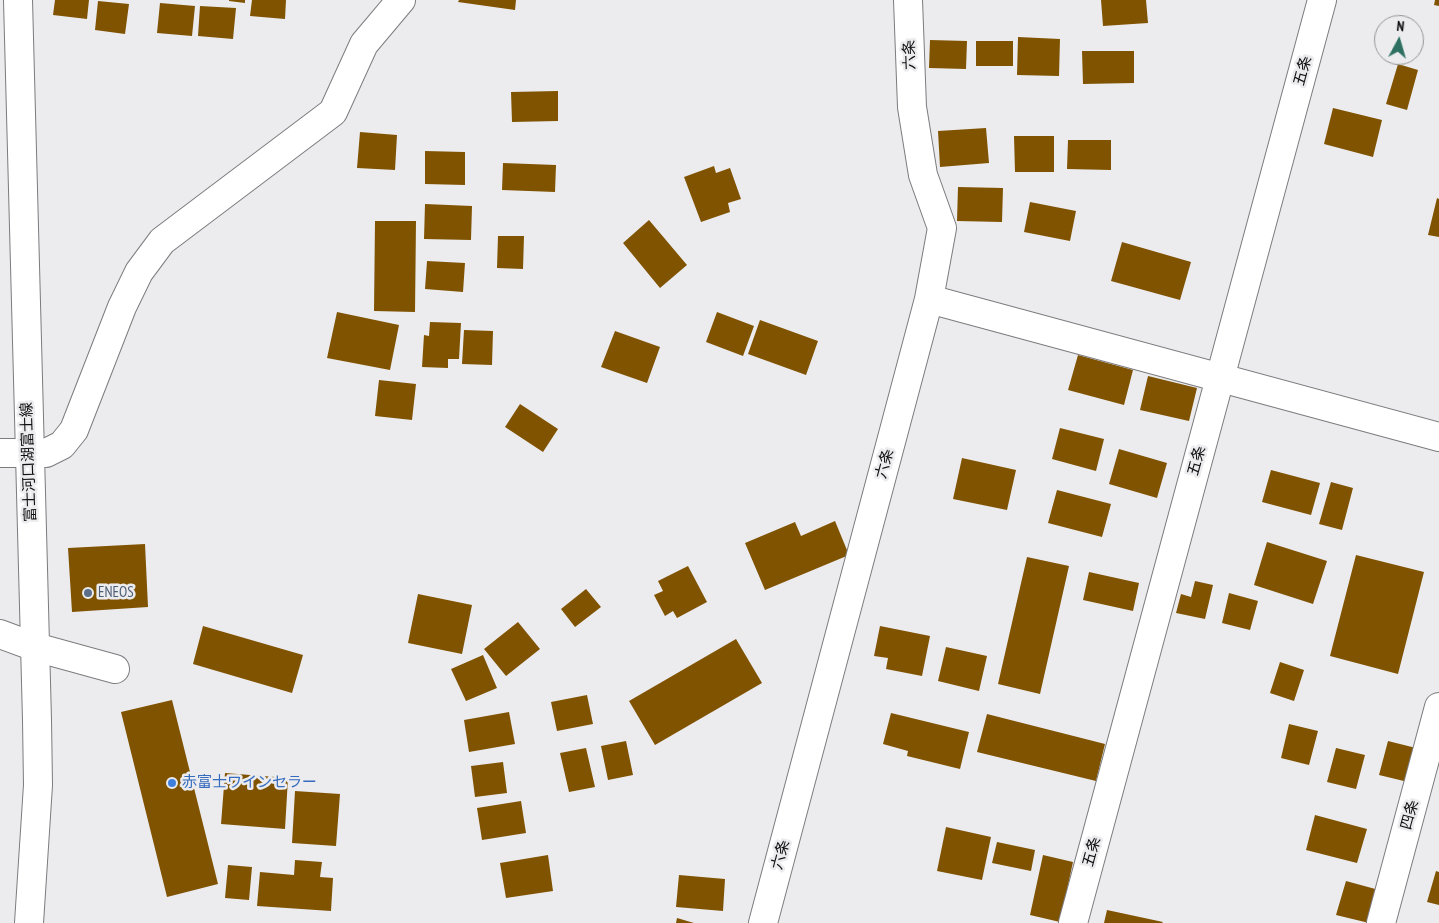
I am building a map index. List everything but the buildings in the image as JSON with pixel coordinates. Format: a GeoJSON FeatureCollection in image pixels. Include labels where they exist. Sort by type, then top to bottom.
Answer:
{"type":"FeatureCollection","features":[{"type":"Feature","properties":{"kind":"street","name":"富士河口湖富士線"},"geometry":{"type":"LineString","coordinates":[[18,0],[28,453],[38,785],[30,923]]}},
{"type":"Feature","properties":{"kind":"street"},"geometry":{"type":"LineString","coordinates":[[0,453],[46,453],[62,446],[74,430],[122,307],[139,272],[162,242],[333,112],[364,44],[401,0]]}},
{"type":"Feature","properties":{"kind":"street","name":"六条"},"geometry":{"type":"LineString","coordinates":[[764,923],[929,299],[942,228],[923,175],[912,107],[908,0]]}},
{"type":"Feature","properties":{"kind":"street","name":"五条"},"geometry":{"type":"LineString","coordinates":[[1073,923],[1322,0]]}},
{"type":"Feature","properties":{"kind":"street"},"geometry":{"type":"LineString","coordinates":[[929,299],[1220,376],[1439,437]]}},
{"type":"Feature","properties":{"kind":"street"},"geometry":{"type":"LineString","coordinates":[[0,634],[35,647],[115,669]]}},
{"type":"Feature","properties":{"kind":"street","name":"四条"},"geometry":{"type":"LineString","coordinates":[[1381,923],[1439,707]]}},
{"type":"Feature","properties":{"kind":"place","name":"ENEOS"},"geometry":{"type":"Point","coordinates":[88,593]}},
{"type":"Feature","properties":{"kind":"place","name":"赤富士ワインセラー"},"geometry":{"type":"Point","coordinates":[172,783]}}]}
